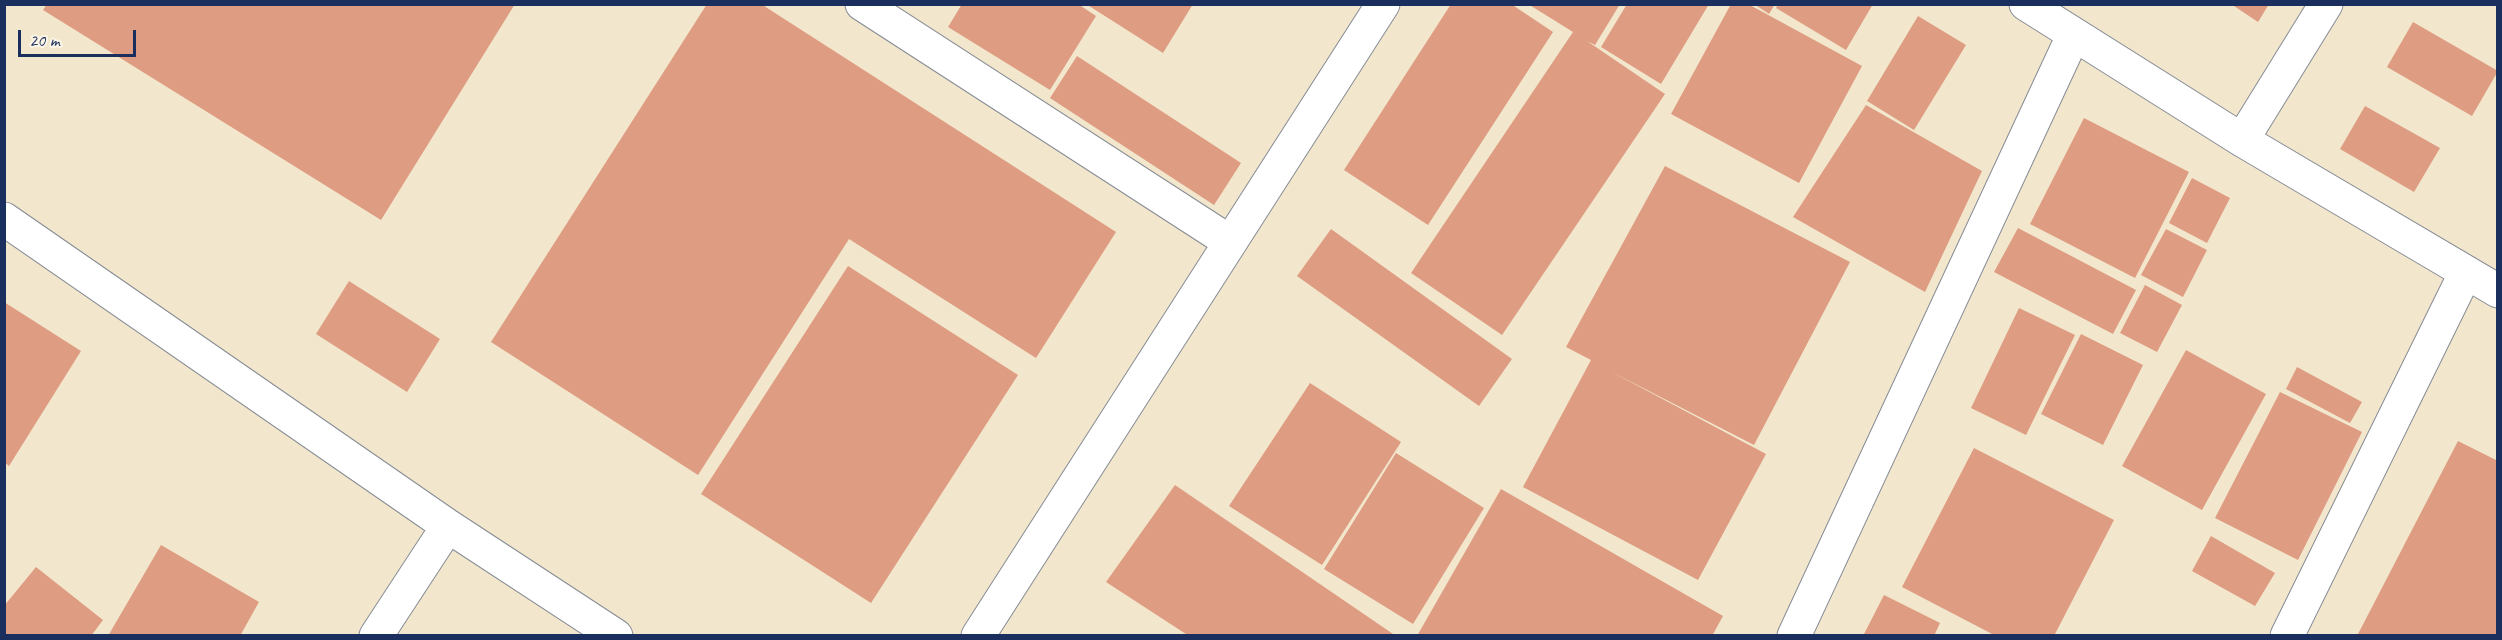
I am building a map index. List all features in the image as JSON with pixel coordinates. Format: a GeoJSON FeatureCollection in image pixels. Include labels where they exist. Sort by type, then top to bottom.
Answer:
{"type":"FeatureCollection","features":[{"type":"Feature","properties":{"kind":"street"},"geometry":{"type":"LineString","coordinates":[[862,4],[1230,242]]}},
{"type":"Feature","properties":{"kind":"street"},"geometry":{"type":"LineString","coordinates":[[978,636],[1383,4]]}},
{"type":"Feature","properties":{"kind":"street"},"geometry":{"type":"LineString","coordinates":[[2026,4],[2073,36],[2242,140],[2498,291]]}},
{"type":"Feature","properties":{"kind":"street"},"geometry":{"type":"LineString","coordinates":[[2242,140],[2326,4]]}},
{"type":"Feature","properties":{"kind":"street"},"geometry":{"type":"LineString","coordinates":[[1794,636],[2073,36]]}},
{"type":"Feature","properties":{"kind":"street"},"geometry":{"type":"LineString","coordinates":[[4,219],[448,526],[616,636]]}},
{"type":"Feature","properties":{"kind":"street"},"geometry":{"type":"LineString","coordinates":[[2287,636],[2466,272]]}},
{"type":"Feature","properties":{"kind":"street"},"geometry":{"type":"LineString","coordinates":[[376,636],[448,526]]}},
{"type":"Feature","properties":{"kind":"building"},"geometry":{"type":"Polygon","coordinates":[[[47,4],[515,4],[381,220],[43,10],[47,4]]]}},
{"type":"Feature","properties":{"kind":"building"},"geometry":{"type":"Polygon","coordinates":[[[707,4],[761,4],[1116,232],[1036,358],[849,239],[698,475],[491,342],[707,4]]]}},
{"type":"Feature","properties":{"kind":"building"},"geometry":{"type":"Polygon","coordinates":[[[962,4],[1078,4],[1096,16],[1050,90],[948,27],[962,4]]]}},
{"type":"Feature","properties":{"kind":"building"},"geometry":{"type":"Polygon","coordinates":[[[1086,4],[1193,4],[1163,53],[1086,4]]]}},
{"type":"Feature","properties":{"kind":"building"},"geometry":{"type":"Polygon","coordinates":[[[1451,4],[1511,4],[1553,32],[1428,225],[1344,170],[1451,4]]]}},
{"type":"Feature","properties":{"kind":"building"},"geometry":{"type":"Polygon","coordinates":[[[1528,4],[1620,4],[1595,45],[1587,41],[1665,94],[1502,335],[1411,273],[1573,32],[1528,4]]]}},
{"type":"Feature","properties":{"kind":"building"},"geometry":{"type":"Polygon","coordinates":[[[1627,4],[1709,4],[1661,84],[1601,47],[1627,4]]]}},
{"type":"Feature","properties":{"kind":"building"},"geometry":{"type":"Polygon","coordinates":[[[1731,4],[1748,4],[1862,66],[1799,183],[1671,114],[1731,4]]]}},
{"type":"Feature","properties":{"kind":"building"},"geometry":{"type":"Polygon","coordinates":[[[1754,4],[1775,4],[1769,14],[1754,4]]]}},
{"type":"Feature","properties":{"kind":"building"},"geometry":{"type":"Polygon","coordinates":[[[1778,4],[1873,4],[1846,50],[1776,8],[1778,4]]]}},
{"type":"Feature","properties":{"kind":"building"},"geometry":{"type":"Polygon","coordinates":[[[2231,4],[2269,4],[2258,22],[2231,4]]]}},
{"type":"Feature","properties":{"kind":"building"},"geometry":{"type":"Polygon","coordinates":[[[1918,16],[1966,45],[1914,130],[1867,101],[1918,16]]]}},
{"type":"Feature","properties":{"kind":"building"},"geometry":{"type":"Polygon","coordinates":[[[2413,22],[2498,71],[2472,116],[2387,67],[2413,22]]]}},
{"type":"Feature","properties":{"kind":"building"},"geometry":{"type":"Polygon","coordinates":[[[1077,56],[1241,163],[1214,205],[1050,98],[1077,56]]]}},
{"type":"Feature","properties":{"kind":"building"},"geometry":{"type":"Polygon","coordinates":[[[1866,105],[1982,171],[1925,292],[1793,217],[1866,105]]]}},
{"type":"Feature","properties":{"kind":"building"},"geometry":{"type":"Polygon","coordinates":[[[2365,106],[2440,148],[2414,192],[2340,149],[2365,106]]]}},
{"type":"Feature","properties":{"kind":"building"},"geometry":{"type":"Polygon","coordinates":[[[2084,118],[2189,172],[2135,278],[2030,224],[2084,118]]]}},
{"type":"Feature","properties":{"kind":"building"},"geometry":{"type":"Polygon","coordinates":[[[1665,166],[1850,262],[1754,445],[1608,370],[1766,454],[1698,580],[1523,487],[1591,360],[1566,347],[1665,166]]]}},
{"type":"Feature","properties":{"kind":"building"},"geometry":{"type":"Polygon","coordinates":[[[2192,178],[2230,198],[2207,243],[2169,223],[2192,178]]]}},
{"type":"Feature","properties":{"kind":"building"},"geometry":{"type":"Polygon","coordinates":[[[2018,228],[2136,290],[2113,334],[1994,272],[2018,228]]]}},
{"type":"Feature","properties":{"kind":"building"},"geometry":{"type":"Polygon","coordinates":[[[1331,229],[1512,359],[1479,406],[1297,276],[1331,229]]]}},
{"type":"Feature","properties":{"kind":"building"},"geometry":{"type":"Polygon","coordinates":[[[2166,229],[2207,250],[2183,297],[2141,275],[2166,229]]]}},
{"type":"Feature","properties":{"kind":"building"},"geometry":{"type":"Polygon","coordinates":[[[848,266],[1018,375],[871,603],[701,494],[848,266]]]}},
{"type":"Feature","properties":{"kind":"building"},"geometry":{"type":"Polygon","coordinates":[[[349,281],[440,339],[407,392],[316,334],[349,281]]]}},
{"type":"Feature","properties":{"kind":"building"},"geometry":{"type":"Polygon","coordinates":[[[2145,285],[2182,305],[2157,352],[2120,333],[2145,285]]]}},
{"type":"Feature","properties":{"kind":"building"},"geometry":{"type":"Polygon","coordinates":[[[4,302],[81,351],[9,466],[4,462],[4,302]]]}},
{"type":"Feature","properties":{"kind":"building"},"geometry":{"type":"Polygon","coordinates":[[[2019,308],[2075,335],[2026,435],[1971,408],[2019,308]]]}},
{"type":"Feature","properties":{"kind":"building"},"geometry":{"type":"Polygon","coordinates":[[[2081,334],[2143,365],[2103,445],[2041,414],[2081,334]]]}},
{"type":"Feature","properties":{"kind":"building"},"geometry":{"type":"Polygon","coordinates":[[[2186,350],[2266,394],[2202,510],[2122,466],[2186,350]]]}},
{"type":"Feature","properties":{"kind":"building"},"geometry":{"type":"Polygon","coordinates":[[[2297,367],[2362,402],[2350,423],[2286,389],[2297,367]]]}},
{"type":"Feature","properties":{"kind":"building"},"geometry":{"type":"Polygon","coordinates":[[[1310,383],[1401,442],[1322,565],[1229,506],[1310,383]]]}},
{"type":"Feature","properties":{"kind":"building"},"geometry":{"type":"Polygon","coordinates":[[[2280,392],[2362,432],[2298,560],[2215,518],[2280,392]]]}},
{"type":"Feature","properties":{"kind":"building"},"geometry":{"type":"Polygon","coordinates":[[[2458,441],[2498,461],[2498,636],[2357,636],[2458,441]]]}},
{"type":"Feature","properties":{"kind":"building"},"geometry":{"type":"Polygon","coordinates":[[[1974,448],[2114,520],[2054,636],[1996,636],[1902,587],[1974,448]]]}},
{"type":"Feature","properties":{"kind":"building"},"geometry":{"type":"Polygon","coordinates":[[[1396,453],[1484,508],[1413,624],[1324,569],[1396,453]]]}},
{"type":"Feature","properties":{"kind":"building"},"geometry":{"type":"Polygon","coordinates":[[[1175,485],[1396,636],[1189,636],[1106,582],[1175,485]]]}},
{"type":"Feature","properties":{"kind":"building"},"geometry":{"type":"Polygon","coordinates":[[[1501,489],[1723,616],[1712,636],[1417,636],[1501,489]]]}},
{"type":"Feature","properties":{"kind":"building"},"geometry":{"type":"Polygon","coordinates":[[[2211,536],[2275,573],[2255,606],[2192,571],[2211,536]]]}},
{"type":"Feature","properties":{"kind":"building"},"geometry":{"type":"Polygon","coordinates":[[[161,545],[259,602],[240,636],[108,636],[161,545]]]}},
{"type":"Feature","properties":{"kind":"building"},"geometry":{"type":"Polygon","coordinates":[[[36,567],[103,620],[91,636],[4,636],[4,606],[36,567]]]}},
{"type":"Feature","properties":{"kind":"building"},"geometry":{"type":"Polygon","coordinates":[[[1884,595],[1940,623],[1934,636],[1863,636],[1884,595]]]}}]}
